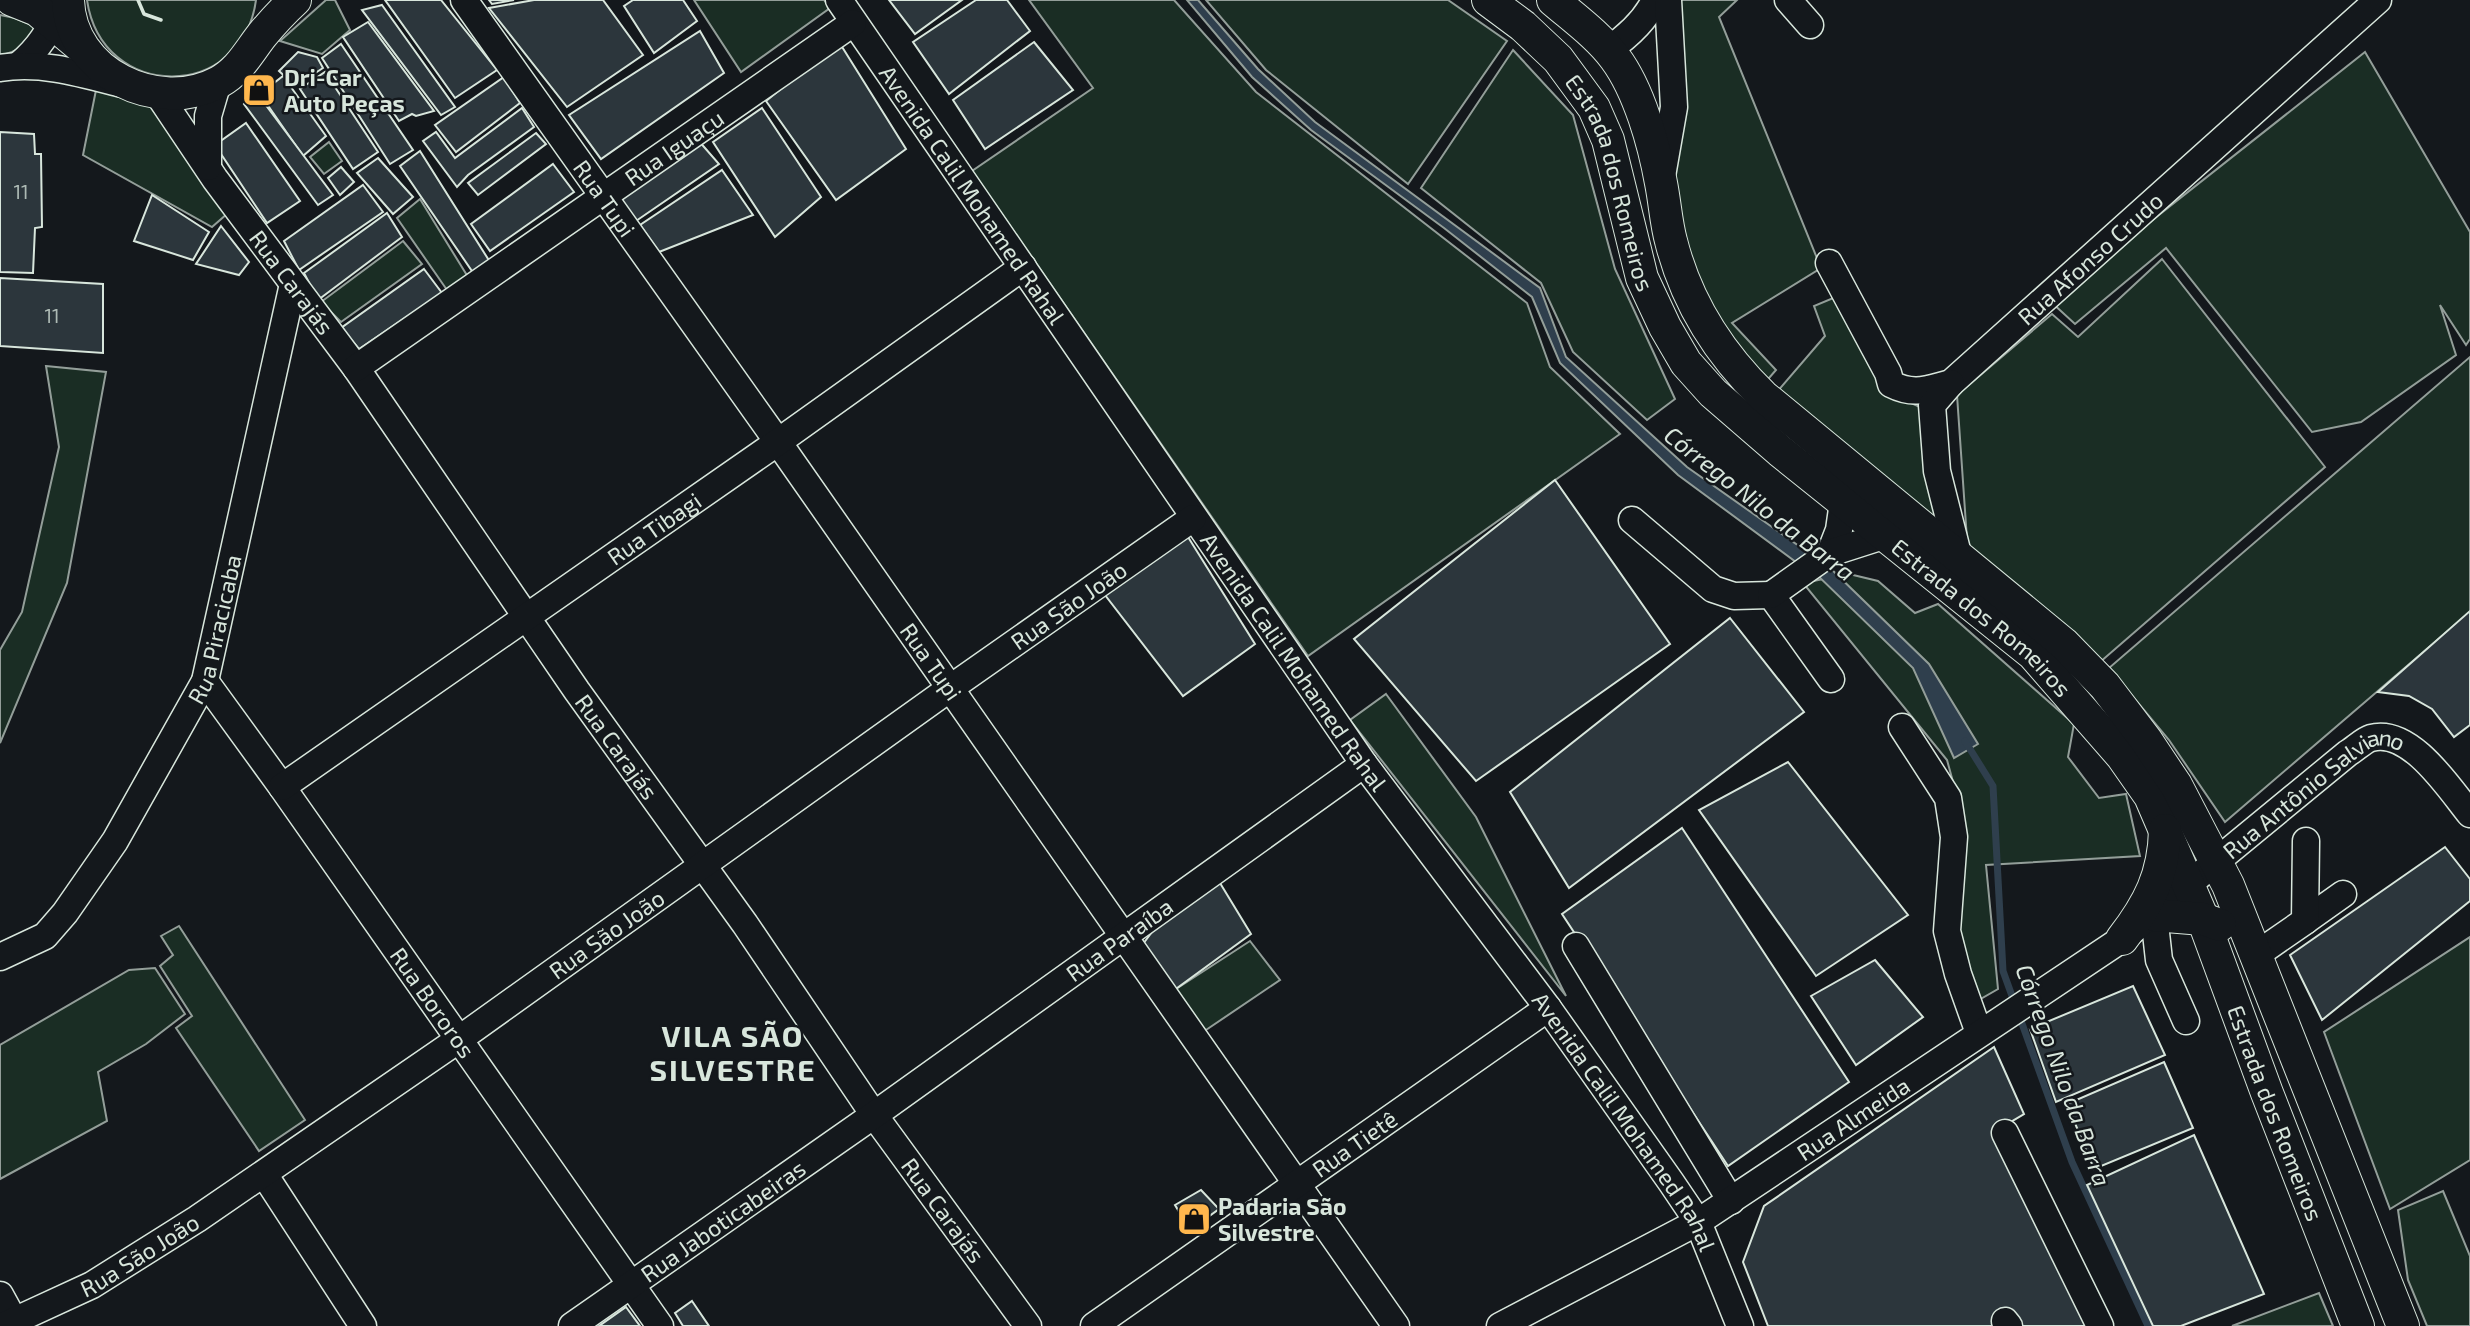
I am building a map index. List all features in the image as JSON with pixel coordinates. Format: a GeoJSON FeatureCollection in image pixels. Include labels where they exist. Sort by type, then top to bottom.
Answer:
{"type":"FeatureCollection","features":[{"type":"Feature","properties":{"kind":"main road"},"geometry":{"type":"LineString","coordinates":[[12,0],[37,10],[61,7],[79,41],[107,72],[126,84],[158,94],[189,93],[218,82],[243,62],[260,37],[295,0]]}},
{"type":"Feature","properties":{"kind":"main road"},"geometry":{"type":"LineString","coordinates":[[260,37],[269,0]]}},
{"type":"Feature","properties":{"kind":"main road","name":"Estrada dos Romeiros"},"geometry":{"type":"LineString","coordinates":[[1488,0],[1523,26],[1558,59],[1594,108],[1608,140],[1642,278],[1665,327],[1686,363],[1713,393],[1843,502],[2033,654],[2122,756],[2150,796],[2203,919],[2267,1093],[2358,1326]]}},
{"type":"Feature","properties":{"kind":"main road","name":"Estrada dos Romeiros"},"geometry":{"type":"LineString","coordinates":[[1553,0],[1617,60],[1639,105],[1661,181],[1671,242],[1686,288],[1727,358],[1763,396],[2053,634],[2105,686],[2176,785],[2228,885],[2403,1326]]}},
{"type":"Feature","properties":{"kind":"main road"},"geometry":{"type":"LineString","coordinates":[[1594,108],[1639,105]]}},
{"type":"Feature","properties":{"kind":"main road"},"geometry":{"type":"LineString","coordinates":[[2122,939],[2144,910],[2159,875],[2165,854],[2165,829]]}},
{"type":"Feature","properties":{"kind":"main road"},"geometry":{"type":"LineString","coordinates":[[2154,915],[2203,919],[2235,934],[2256,954]]}},
{"type":"Feature","properties":{"kind":"street","name":"Rua Tupi"},"geometry":{"type":"LineString","coordinates":[[464,0],[778,442],[1396,1326]]}},
{"type":"Feature","properties":{"kind":"street","name":"Avenida Calil Mohamed Rahal"},"geometry":{"type":"LineString","coordinates":[[839,0],[1364,764],[1548,1008],[1698,1222],[1740,1326]]}},
{"type":"Feature","properties":{"kind":"street"},"geometry":{"type":"LineString","coordinates":[[1608,50],[1638,25],[1655,0]]}},
{"type":"Feature","properties":{"kind":"street"},"geometry":{"type":"LineString","coordinates":[[1661,181],[1674,107],[1668,0]]}},
{"type":"Feature","properties":{"kind":"street"},"geometry":{"type":"LineString","coordinates":[[1788,0],[1810,25]]}},
{"type":"Feature","properties":{"kind":"street","name":"Rua Afonso Crudo"},"geometry":{"type":"LineString","coordinates":[[1829,263],[1888,373],[1891,384],[1917,392],[1951,383],[2378,0]]}},
{"type":"Feature","properties":{"kind":"street"},"geometry":{"type":"LineString","coordinates":[[10,66],[39,47],[61,7]]}},
{"type":"Feature","properties":{"kind":"street","name":"Rua Iguaçu"},"geometry":{"type":"LineString","coordinates":[[356,368],[853,23]]}},
{"type":"Feature","properties":{"kind":"street"},"geometry":{"type":"LineString","coordinates":[[10,66],[47,67],[126,84]]}},
{"type":"Feature","properties":{"kind":"street"},"geometry":{"type":"LineString","coordinates":[[208,167],[208,116],[218,82]]}},
{"type":"Feature","properties":{"kind":"street","name":"Rua Carajás"},"geometry":{"type":"LineString","coordinates":[[158,94],[208,167],[356,368],[577,691],[703,864],[874,1115],[1028,1326]]}},
{"type":"Feature","properties":{"kind":"street","name":"Rua Tibagi"},"geometry":{"type":"LineString","coordinates":[[282,788],[778,442],[1023,267]]}},
{"type":"Feature","properties":{"kind":"street","name":"Rua Piracicaba"},"geometry":{"type":"LineString","coordinates":[[0,957],[45,936],[65,913],[115,841],[205,681],[293,284]]}},
{"type":"Feature","properties":{"kind":"street"},"geometry":{"type":"LineString","coordinates":[[1951,383],[1932,405],[1937,471],[1959,558]]}},
{"type":"Feature","properties":{"kind":"street"},"geometry":{"type":"LineString","coordinates":[[1827,555],[1839,530],[1843,502]]}},
{"type":"Feature","properties":{"kind":"street","name":"Rua São João"},"geometry":{"type":"LineString","coordinates":[[11,1324],[92,1285],[264,1174],[458,1040],[949,689],[1194,518]]}},
{"type":"Feature","properties":{"kind":"street"},"geometry":{"type":"LineString","coordinates":[[1632,520],[1713,589],[1734,596],[1771,595],[1827,555],[1886,535]]}},
{"type":"Feature","properties":{"kind":"street"},"geometry":{"type":"LineString","coordinates":[[1771,595],[1831,679]]}},
{"type":"Feature","properties":{"kind":"street","name":"Rua Bororos"},"geometry":{"type":"LineString","coordinates":[[205,681],[660,1326]]}},
{"type":"Feature","properties":{"kind":"street"},"geometry":{"type":"LineString","coordinates":[[1902,727],[1948,798],[1954,837],[1947,931],[1958,974],[1979,1033]]}},
{"type":"Feature","properties":{"kind":"street","name":"Rua Antônio Salviano"},"geometry":{"type":"LineString","coordinates":[[2189,884],[2348,753],[2371,738],[2392,738],[2425,759],[2470,814]]}},
{"type":"Feature","properties":{"kind":"street","name":"Rua Paraíba"},"geometry":{"type":"LineString","coordinates":[[874,1115],[1364,764]]}},
{"type":"Feature","properties":{"kind":"street"},"geometry":{"type":"LineString","coordinates":[[2305,921],[2306,841]]}},
{"type":"Feature","properties":{"kind":"street","name":"Rua Almeida"},"geometry":{"type":"LineString","coordinates":[[1500,1326],[1731,1202],[2122,939],[2189,884]]}},
{"type":"Feature","properties":{"kind":"street"},"geometry":{"type":"LineString","coordinates":[[2256,954],[2343,894]]}},
{"type":"Feature","properties":{"kind":"street"},"geometry":{"type":"LineString","coordinates":[[2154,915],[2159,960],[2186,1021]]}},
{"type":"Feature","properties":{"kind":"street"},"geometry":{"type":"LineString","coordinates":[[1576,946],[1731,1202]]}},
{"type":"Feature","properties":{"kind":"street","name":"Rua Tietê"},"geometry":{"type":"LineString","coordinates":[[1094,1326],[1548,1008]]}},
{"type":"Feature","properties":{"kind":"street","name":"Rua Jaboticabeiras"},"geometry":{"type":"LineString","coordinates":[[572,1326],[874,1115]]}},
{"type":"Feature","properties":{"kind":"street"},"geometry":{"type":"LineString","coordinates":[[2005,1133],[2100,1326]]}},
{"type":"Feature","properties":{"kind":"street"},"geometry":{"type":"LineString","coordinates":[[264,1174],[363,1326]]}},
{"type":"Feature","properties":{"kind":"street"},"geometry":{"type":"LineString","coordinates":[[0,1295],[11,1324]]}},
{"type":"Feature","properties":{"kind":"green space"},"geometry":{"type":"Polygon","coordinates":[[[87,0],[256,0],[245,33],[226,57],[200,72],[172,76],[143,72],[118,57],[98,33],[87,0]]]}},
{"type":"Feature","properties":{"kind":"green space"},"geometry":{"type":"Polygon","coordinates":[[[326,0],[335,0],[350,30],[322,54],[280,41],[326,0]]]}},
{"type":"Feature","properties":{"kind":"green space"},"geometry":{"type":"Polygon","coordinates":[[[694,0],[824,0],[830,8],[741,72],[694,0]]]}},
{"type":"Feature","properties":{"kind":"green space"},"geometry":{"type":"Polygon","coordinates":[[[1029,0],[1174,0],[1256,92],[1527,303],[1550,367],[1620,434],[1308,656],[972,171],[1093,88],[1029,0]]]}},
{"type":"Feature","properties":{"kind":"green space"},"geometry":{"type":"Polygon","coordinates":[[[1206,0],[1448,0],[1507,41],[1408,184],[1266,70],[1206,0]]]}},
{"type":"Feature","properties":{"kind":"green space"},"geometry":{"type":"Polygon","coordinates":[[[1676,0],[1737,0],[1719,17],[1821,268],[1732,323],[1776,370],[1763,385],[1695,292],[1668,178],[1676,0]]]}},
{"type":"Feature","properties":{"kind":"green space"},"geometry":{"type":"Polygon","coordinates":[[[0,15],[36,27],[22,46],[0,55],[0,15]]]}},
{"type":"Feature","properties":{"kind":"green space"},"geometry":{"type":"Polygon","coordinates":[[[1513,50],[1573,115],[1615,269],[1675,399],[1647,420],[1573,352],[1541,283],[1421,188],[1513,50]]]}},
{"type":"Feature","properties":{"kind":"green space"},"geometry":{"type":"Polygon","coordinates":[[[2365,52],[2470,232],[2470,339],[2466,345],[2440,305],[2456,355],[2361,422],[2312,432],[2166,248],[2075,324],[2050,301],[2365,52]]]}},
{"type":"Feature","properties":{"kind":"green space"},"geometry":{"type":"Polygon","coordinates":[[[96,90],[159,104],[228,213],[212,227],[83,155],[96,90]]]}},
{"type":"Feature","properties":{"kind":"green space"},"geometry":{"type":"Polygon","coordinates":[[[329,142],[342,161],[324,174],[310,157],[329,142]]]}},
{"type":"Feature","properties":{"kind":"green space"},"geometry":{"type":"Polygon","coordinates":[[[420,199],[468,277],[447,290],[397,218],[420,199]]]}},
{"type":"Feature","properties":{"kind":"green space"},"geometry":{"type":"Polygon","coordinates":[[[403,241],[422,264],[341,322],[321,302],[403,241]]]}},
{"type":"Feature","properties":{"kind":"green space"},"geometry":{"type":"Polygon","coordinates":[[[2162,259],[2325,467],[2099,663],[1968,554],[1957,395],[2052,314],[2078,337],[2162,259]]]}},
{"type":"Feature","properties":{"kind":"green space"},"geometry":{"type":"Polygon","coordinates":[[[1838,296],[1879,375],[1879,388],[1922,408],[1943,534],[1777,392],[1825,336],[1814,306],[1838,296]]]}},
{"type":"Feature","properties":{"kind":"green space"},"geometry":{"type":"Polygon","coordinates":[[[2470,357],[2470,612],[2225,822],[2169,740],[2109,668],[2470,357]]]}},
{"type":"Feature","properties":{"kind":"green space"},"geometry":{"type":"Polygon","coordinates":[[[46,366],[106,372],[67,583],[0,743],[0,650],[22,612],[59,447],[46,366]]]}},
{"type":"Feature","properties":{"kind":"green space"},"geometry":{"type":"Polygon","coordinates":[[[1849,574],[1878,581],[1915,613],[1938,604],[2074,724],[2068,757],[2099,798],[2126,794],[2140,856],[1986,865],[1998,989],[1977,1001],[1954,935],[1958,800],[1947,760],[1803,583],[1849,574]]]}},
{"type":"Feature","properties":{"kind":"green space"},"geometry":{"type":"Polygon","coordinates":[[[1386,694],[1476,817],[1566,996],[1350,720],[1386,694]]]}},
{"type":"Feature","properties":{"kind":"green space"},"geometry":{"type":"Polygon","coordinates":[[[179,926],[305,1120],[259,1151],[176,1028],[192,1016],[160,966],[173,955],[161,936],[179,926]]]}},
{"type":"Feature","properties":{"kind":"green space"},"geometry":{"type":"Polygon","coordinates":[[[2470,937],[2470,1160],[2390,1209],[2324,1032],[2470,937]]]}},
{"type":"Feature","properties":{"kind":"green space"},"geometry":{"type":"Polygon","coordinates":[[[1250,941],[1280,980],[1203,1032],[1173,991],[1250,941]]]}},
{"type":"Feature","properties":{"kind":"green space"},"geometry":{"type":"Polygon","coordinates":[[[155,968],[185,1014],[146,1044],[98,1072],[107,1121],[0,1179],[0,1045],[129,970],[155,968]]]}},
{"type":"Feature","properties":{"kind":"green space"},"geometry":{"type":"Polygon","coordinates":[[[2443,1191],[2470,1256],[2470,1326],[2427,1326],[2408,1280],[2398,1210],[2443,1191]]]}},
{"type":"Feature","properties":{"kind":"green space"},"geometry":{"type":"Polygon","coordinates":[[[2319,1293],[2333,1326],[2232,1326],[2319,1293]]]}},
{"type":"Feature","properties":{"kind":"water"},"geometry":{"type":"Polygon","coordinates":[[[1187,0],[1198,0],[1258,69],[1315,122],[1540,288],[1566,357],[1687,467],[1816,558],[1804,568],[1678,475],[1560,363],[1532,297],[1311,130],[1252,77],[1187,0]]]}},
{"type":"Feature","properties":{"kind":"water"},"geometry":{"type":"Polygon","coordinates":[[[1826,564],[1929,664],[1978,744],[1954,758],[1913,668],[1814,572],[1826,564]]]}},
{"type":"Feature","properties":{"kind":"building"},"geometry":{"type":"Polygon","coordinates":[[[385,0],[441,0],[497,70],[455,98],[385,0]]]}},
{"type":"Feature","properties":{"kind":"building"},"geometry":{"type":"Polygon","coordinates":[[[489,0],[514,0],[492,4],[489,0]]]}},
{"type":"Feature","properties":{"kind":"building"},"geometry":{"type":"Polygon","coordinates":[[[534,0],[603,0],[643,55],[567,107],[489,8],[534,0]]]}},
{"type":"Feature","properties":{"kind":"building"},"geometry":{"type":"Polygon","coordinates":[[[633,0],[683,0],[697,21],[654,53],[624,6],[633,0]]]}},
{"type":"Feature","properties":{"kind":"building"},"geometry":{"type":"Polygon","coordinates":[[[889,0],[962,0],[915,34],[889,0]]]}},
{"type":"Feature","properties":{"kind":"building"},"geometry":{"type":"Polygon","coordinates":[[[976,0],[1007,0],[1030,31],[949,94],[913,42],[976,0]]]}},
{"type":"Feature","properties":{"kind":"building"},"geometry":{"type":"Polygon","coordinates":[[[382,5],[455,107],[441,115],[362,10],[382,5]]]}},
{"type":"Feature","properties":{"kind":"building"},"geometry":{"type":"Polygon","coordinates":[[[368,22],[434,111],[416,116],[412,114],[399,121],[343,37],[368,22]]]}},
{"type":"Feature","properties":{"kind":"building"},"geometry":{"type":"Polygon","coordinates":[[[700,31],[724,73],[601,159],[569,115],[700,31]]]}},
{"type":"Feature","properties":{"kind":"building"},"geometry":{"type":"Polygon","coordinates":[[[839,42],[906,149],[836,200],[766,101],[839,42]]]}},
{"type":"Feature","properties":{"kind":"building"},"geometry":{"type":"Polygon","coordinates":[[[1034,42],[1073,90],[985,149],[953,100],[1034,42]]]}},
{"type":"Feature","properties":{"kind":"building"},"geometry":{"type":"Polygon","coordinates":[[[341,44],[413,150],[390,164],[322,58],[341,44]]]}},
{"type":"Feature","properties":{"kind":"building"},"geometry":{"type":"Polygon","coordinates":[[[298,52],[317,57],[323,68],[295,86],[279,71],[298,52]]]}},
{"type":"Feature","properties":{"kind":"building"},"geometry":{"type":"Polygon","coordinates":[[[325,72],[378,152],[353,169],[300,89],[325,72]]]}},
{"type":"Feature","properties":{"kind":"building"},"geometry":{"type":"Polygon","coordinates":[[[283,76],[326,136],[303,156],[260,94],[283,76]]]}},
{"type":"Feature","properties":{"kind":"building"},"geometry":{"type":"Polygon","coordinates":[[[504,77],[520,103],[456,152],[435,125],[504,77]]]}},
{"type":"Feature","properties":{"kind":"building"},"geometry":{"type":"Polygon","coordinates":[[[256,92],[333,195],[318,205],[244,104],[256,92]]]}},
{"type":"Feature","properties":{"kind":"building"},"geometry":{"type":"Polygon","coordinates":[[[522,108],[534,127],[468,175],[457,187],[423,141],[436,132],[455,158],[522,108]]]}},
{"type":"Feature","properties":{"kind":"building"},"geometry":{"type":"Polygon","coordinates":[[[762,108],[821,197],[775,237],[713,142],[762,108]]]}},
{"type":"Feature","properties":{"kind":"building"},"geometry":{"type":"Polygon","coordinates":[[[246,123],[300,201],[267,223],[215,145],[246,123]]]}},
{"type":"Feature","properties":{"kind":"building"},"geometry":{"type":"Polygon","coordinates":[[[0,132],[34,134],[35,154],[41,154],[42,227],[35,228],[33,273],[0,272],[0,132]]]}},
{"type":"Feature","properties":{"kind":"building"},"geometry":{"type":"Polygon","coordinates":[[[536,133],[546,144],[478,195],[468,183],[536,133]]]}},
{"type":"Feature","properties":{"kind":"building"},"geometry":{"type":"Polygon","coordinates":[[[698,140],[719,164],[636,221],[617,196],[698,140]]]}},
{"type":"Feature","properties":{"kind":"building"},"geometry":{"type":"Polygon","coordinates":[[[420,151],[490,262],[474,274],[400,166],[420,151]]]}},
{"type":"Feature","properties":{"kind":"building"},"geometry":{"type":"Polygon","coordinates":[[[378,158],[413,197],[393,214],[357,173],[378,158]]]}},
{"type":"Feature","properties":{"kind":"building"},"geometry":{"type":"Polygon","coordinates":[[[553,164],[574,192],[490,251],[471,224],[553,164]]]}},
{"type":"Feature","properties":{"kind":"building"},"geometry":{"type":"Polygon","coordinates":[[[341,167],[354,182],[340,195],[328,178],[341,167]]]}},
{"type":"Feature","properties":{"kind":"building"},"geometry":{"type":"Polygon","coordinates":[[[722,170],[753,215],[659,252],[640,225],[722,170]]]}},
{"type":"Feature","properties":{"kind":"building"},"geometry":{"type":"Polygon","coordinates":[[[363,185],[383,212],[299,270],[284,241],[363,185]]]}},
{"type":"Feature","properties":{"kind":"building"},"geometry":{"type":"Polygon","coordinates":[[[152,195],[209,232],[193,260],[134,241],[152,195]]]}},
{"type":"Feature","properties":{"kind":"building"},"geometry":{"type":"Polygon","coordinates":[[[387,213],[402,237],[318,300],[304,273],[387,213]]]}},
{"type":"Feature","properties":{"kind":"building"},"geometry":{"type":"Polygon","coordinates":[[[221,226],[249,262],[239,275],[196,264],[221,226]]]}},
{"type":"Feature","properties":{"kind":"building"},"geometry":{"type":"Polygon","coordinates":[[[424,269],[442,293],[359,349],[341,328],[424,269]]]}},
{"type":"Feature","properties":{"kind":"building"},"geometry":{"type":"Polygon","coordinates":[[[0,278],[103,284],[103,353],[0,346],[0,278]]]}},
{"type":"Feature","properties":{"kind":"building"},"geometry":{"type":"Polygon","coordinates":[[[1555,480],[1670,644],[1476,781],[1354,639],[1555,480]]]}},
{"type":"Feature","properties":{"kind":"building"},"geometry":{"type":"Polygon","coordinates":[[[1188,537],[1255,644],[1183,696],[1105,595],[1188,537]]]}},
{"type":"Feature","properties":{"kind":"building"},"geometry":{"type":"Polygon","coordinates":[[[2470,611],[2470,725],[2454,737],[2432,709],[2409,696],[2378,692],[2470,611]]]}},
{"type":"Feature","properties":{"kind":"building"},"geometry":{"type":"Polygon","coordinates":[[[1730,618],[1804,712],[1569,888],[1510,792],[1730,618]]]}},
{"type":"Feature","properties":{"kind":"building"},"geometry":{"type":"Polygon","coordinates":[[[1788,762],[1908,915],[1816,976],[1699,810],[1788,762]]]}},
{"type":"Feature","properties":{"kind":"building"},"geometry":{"type":"Polygon","coordinates":[[[1682,828],[1849,1082],[1728,1166],[1562,914],[1682,828]]]}},
{"type":"Feature","properties":{"kind":"building"},"geometry":{"type":"Polygon","coordinates":[[[2445,847],[2470,879],[2470,901],[2322,1020],[2290,955],[2445,847]]]}},
{"type":"Feature","properties":{"kind":"building"},"geometry":{"type":"Polygon","coordinates":[[[1220,883],[1251,934],[1173,991],[1143,944],[1158,924],[1220,883]]]}},
{"type":"Feature","properties":{"kind":"building"},"geometry":{"type":"Polygon","coordinates":[[[1875,960],[1923,1017],[1856,1065],[1811,996],[1875,960]]]}},
{"type":"Feature","properties":{"kind":"building"},"geometry":{"type":"Polygon","coordinates":[[[2133,986],[2165,1055],[2056,1102],[2030,1029],[2133,986]]]}},
{"type":"Feature","properties":{"kind":"building"},"geometry":{"type":"Polygon","coordinates":[[[1994,1047],[2024,1114],[1994,1132],[2089,1326],[1768,1326],[1743,1262],[1764,1206],[1994,1047]]]}},
{"type":"Feature","properties":{"kind":"building"},"geometry":{"type":"Polygon","coordinates":[[[2164,1062],[2193,1128],[2094,1169],[2067,1104],[2164,1062]]]}},
{"type":"Feature","properties":{"kind":"building"},"geometry":{"type":"Polygon","coordinates":[[[2194,1135],[2264,1294],[2181,1326],[2153,1326],[2087,1185],[2194,1135]]]}},
{"type":"Feature","properties":{"kind":"building","name":"Padaria São Silvestre"},"geometry":{"type":"Polygon","coordinates":[[[1201,1190],[1219,1209],[1190,1230],[1175,1205],[1201,1190]]]}},
{"type":"Feature","properties":{"kind":"building"},"geometry":{"type":"Polygon","coordinates":[[[692,1301],[709,1326],[683,1326],[675,1313],[692,1301]]]}},
{"type":"Feature","properties":{"kind":"building"},"geometry":{"type":"Polygon","coordinates":[[[626,1307],[640,1326],[599,1326],[626,1307]]]}},
{"type":"Feature","properties":{"kind":"waterway","name":"Córrego Nilo da Barra"},"geometry":{"type":"LineString","coordinates":[[1965,741],[1993,786],[2003,971],[2072,1162],[2148,1326]]}},
{"type":"Feature","properties":{"kind":"wall"},"geometry":{"type":"LineString","coordinates":[[138,0],[144,14],[161,20]]}},
{"type":"Feature","properties":{"kind":"place","name":"Dri-Car Auto Peças"},"geometry":{"type":"Point","coordinates":[259,90]}},
{"type":"Feature","properties":{"kind":"place","name":"Padaria São Silvestre"},"geometry":{"type":"Point","coordinates":[1194,1219]}},
{"type":"Feature","properties":{"kind":"district","name":"VILA SÃO SILVESTRE"},"geometry":{"type":"Point","coordinates":[733,1052]}}]}
